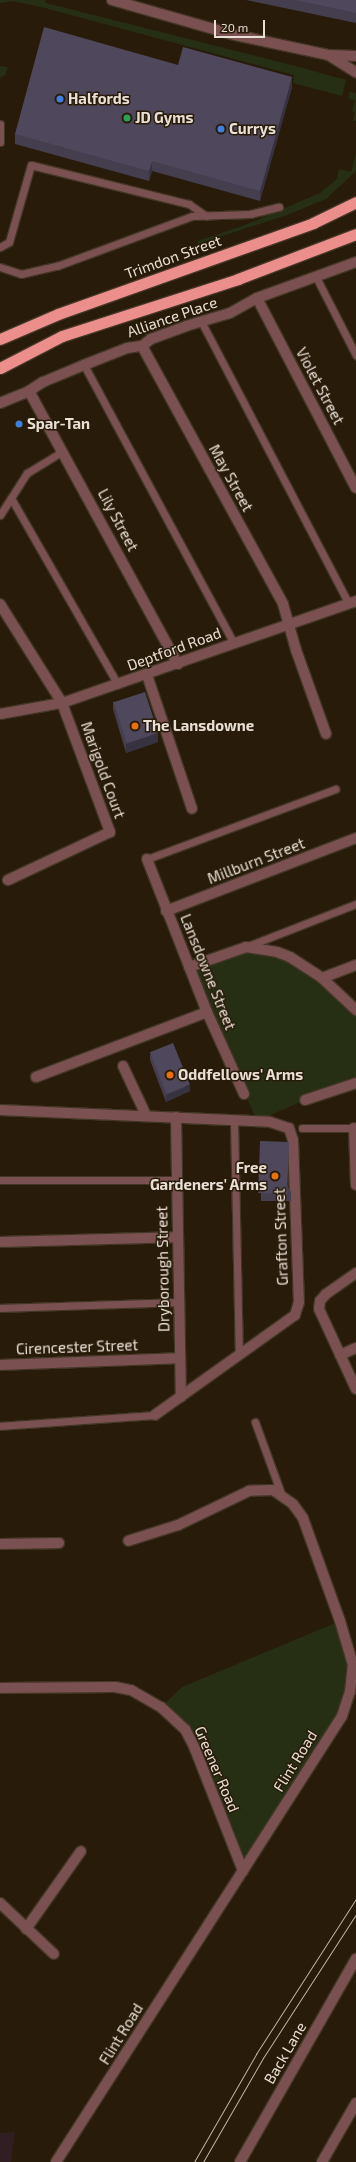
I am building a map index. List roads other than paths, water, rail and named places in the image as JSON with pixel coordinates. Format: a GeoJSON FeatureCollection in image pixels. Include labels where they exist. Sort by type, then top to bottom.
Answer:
{"type":"FeatureCollection","features":[{"type":"Feature","properties":{"kind":"highway","name":"Trimdon Street"},"geometry":{"type":"LineString","coordinates":[[0,339],[58,314],[313,223],[356,202]]}},
{"type":"Feature","properties":{"kind":"highway"},"geometry":{"type":"LineString","coordinates":[[0,368],[62,336],[238,279],[356,234]]}},
{"type":"Feature","properties":{"kind":"street"},"geometry":{"type":"LineString","coordinates":[[118,1],[235,34],[328,55],[356,56]]}},
{"type":"Feature","properties":{"kind":"street"},"geometry":{"type":"LineString","coordinates":[[328,55],[356,72]]}},
{"type":"Feature","properties":{"kind":"street","name":"Alliance Place"},"geometry":{"type":"LineString","coordinates":[[0,403],[29,391],[43,382],[84,365],[127,348],[142,346],[151,339],[186,326],[202,323],[230,313],[257,298],[356,262]]}},
{"type":"Feature","properties":{"kind":"street","name":"Violet Street"},"geometry":{"type":"LineString","coordinates":[[257,298],[356,488]]}},
{"type":"Feature","properties":{"kind":"street","name":"May Street"},"geometry":{"type":"LineString","coordinates":[[142,346],[283,604],[289,626],[326,734]]}},
{"type":"Feature","properties":{"kind":"street","name":"Lily Street"},"geometry":{"type":"LineString","coordinates":[[29,391],[178,664]]}},
{"type":"Feature","properties":{"kind":"street","name":"Deptford Road"},"geometry":{"type":"LineString","coordinates":[[0,714],[62,703],[147,675],[234,643],[289,626],[352,602]]}},
{"type":"Feature","properties":{"kind":"street"},"geometry":{"type":"LineString","coordinates":[[0,604],[62,703]]}},
{"type":"Feature","properties":{"kind":"street"},"geometry":{"type":"LineString","coordinates":[[147,675],[192,809]]}},
{"type":"Feature","properties":{"kind":"street","name":"Marigold Court"},"geometry":{"type":"LineString","coordinates":[[8,880],[110,832],[62,703]]}},
{"type":"Feature","properties":{"kind":"street","name":"Millburn Street"},"geometry":{"type":"LineString","coordinates":[[166,911],[356,838]]}},
{"type":"Feature","properties":{"kind":"street","name":"Lansdowne Street"},"geometry":{"type":"LineString","coordinates":[[148,859],[166,911],[207,1012],[244,1094]]}},
{"type":"Feature","properties":{"kind":"street"},"geometry":{"type":"LineString","coordinates":[[189,967],[246,947],[290,957],[322,978],[356,1010]]}},
{"type":"Feature","properties":{"kind":"street"},"geometry":{"type":"LineString","coordinates":[[322,978],[356,965]]}},
{"type":"Feature","properties":{"kind":"street"},"geometry":{"type":"LineString","coordinates":[[36,1077],[207,1012]]}},
{"type":"Feature","properties":{"kind":"street"},"geometry":{"type":"LineString","coordinates":[[123,1066],[146,1115]]}},
{"type":"Feature","properties":{"kind":"street"},"geometry":{"type":"LineString","coordinates":[[305,1100],[356,1083]]}},
{"type":"Feature","properties":{"kind":"street","name":"Grafton Street"},"geometry":{"type":"LineString","coordinates":[[0,1110],[146,1115],[270,1122],[289,1128],[293,1140],[299,1302],[295,1315],[239,1355]]}},
{"type":"Feature","properties":{"kind":"street","name":"Dryborough Street"},"geometry":{"type":"LineString","coordinates":[[176,1117],[178,1302],[181,1397]]}},
{"type":"Feature","properties":{"kind":"street"},"geometry":{"type":"LineString","coordinates":[[355,1128],[356,1185]]}},
{"type":"Feature","properties":{"kind":"street"},"geometry":{"type":"LineString","coordinates":[[0,1242],[178,1237]]}},
{"type":"Feature","properties":{"kind":"street"},"geometry":{"type":"LineString","coordinates":[[356,1273],[320,1301],[321,1317],[356,1389]]}},
{"type":"Feature","properties":{"kind":"street"},"geometry":{"type":"LineString","coordinates":[[340,1355],[356,1348]]}},
{"type":"Feature","properties":{"kind":"street"},"geometry":{"type":"LineString","coordinates":[[155,1415],[239,1355]]}},
{"type":"Feature","properties":{"kind":"street","name":"Cirencester Street"},"geometry":{"type":"LineString","coordinates":[[0,1365],[179,1358]]}},
{"type":"Feature","properties":{"kind":"street","name":"Flint Road"},"geometry":{"type":"LineString","coordinates":[[56,2162],[342,1716],[350,1692],[355,1665],[303,1518],[282,1496],[273,1490],[250,1491],[178,1525],[128,1541]]}},
{"type":"Feature","properties":{"kind":"street"},"geometry":{"type":"LineString","coordinates":[[0,1544],[59,1543]]}},
{"type":"Feature","properties":{"kind":"street","name":"Greener Road"},"geometry":{"type":"LineString","coordinates":[[0,1688],[115,1687],[131,1690],[161,1707],[185,1729],[195,1748],[243,1871]]}},
{"type":"Feature","properties":{"kind":"street"},"geometry":{"type":"LineString","coordinates":[[26,1929],[82,1851]]}},
{"type":"Feature","properties":{"kind":"street"},"geometry":{"type":"LineString","coordinates":[[0,1903],[54,1954]]}},
{"type":"Feature","properties":{"kind":"street","name":"Back Lane"},"geometry":{"type":"LineString","coordinates":[[240,2162],[356,1959]]}},
{"type":"Feature","properties":{"kind":"street"},"geometry":{"type":"LineString","coordinates":[[322,2162],[356,2103]]}},
{"type":"Feature","properties":{"kind":"lane"},"geometry":{"type":"LineString","coordinates":[[0,124],[0,142]]}},
{"type":"Feature","properties":{"kind":"lane"},"geometry":{"type":"LineString","coordinates":[[0,247],[9,242],[31,165],[189,204],[206,216]]}},
{"type":"Feature","properties":{"kind":"lane"},"geometry":{"type":"LineString","coordinates":[[0,267],[21,274],[50,267],[151,229],[192,216],[250,214],[279,207]]}},
{"type":"Feature","properties":{"kind":"lane"},"geometry":{"type":"LineString","coordinates":[[316,277],[356,355]]}},
{"type":"Feature","properties":{"kind":"lane"},"geometry":{"type":"LineString","coordinates":[[202,323],[352,602]]}},
{"type":"Feature","properties":{"kind":"lane"},"geometry":{"type":"LineString","coordinates":[[84,365],[234,643]]}},
{"type":"Feature","properties":{"kind":"lane"},"geometry":{"type":"LineString","coordinates":[[0,515],[27,473],[63,451]]}},
{"type":"Feature","properties":{"kind":"lane"},"geometry":{"type":"LineString","coordinates":[[11,498],[118,685]]}},
{"type":"Feature","properties":{"kind":"lane"},"geometry":{"type":"LineString","coordinates":[[148,859],[335,789]]}},
{"type":"Feature","properties":{"kind":"lane"},"geometry":{"type":"LineString","coordinates":[[246,947],[356,904]]}},
{"type":"Feature","properties":{"kind":"lane"},"geometry":{"type":"LineString","coordinates":[[234,1121],[239,1355]]}},
{"type":"Feature","properties":{"kind":"lane"},"geometry":{"type":"LineString","coordinates":[[302,1128],[355,1128]]}},
{"type":"Feature","properties":{"kind":"lane"},"geometry":{"type":"LineString","coordinates":[[0,1180],[177,1180]]}},
{"type":"Feature","properties":{"kind":"lane"},"geometry":{"type":"LineString","coordinates":[[0,1308],[178,1302]]}},
{"type":"Feature","properties":{"kind":"lane"},"geometry":{"type":"LineString","coordinates":[[0,1426],[155,1415]]}},
{"type":"Feature","properties":{"kind":"lane"},"geometry":{"type":"LineString","coordinates":[[254,1422],[282,1496]]}},
{"type":"Feature","properties":{"kind":"tram line"},"geometry":{"type":"LineString","coordinates":[[194,2162],[256,2054],[356,1899]]}},
{"type":"Feature","properties":{"kind":"tram line"},"geometry":{"type":"LineString","coordinates":[[203,2162],[263,2058],[356,1914]]}},
{"type":"Feature","properties":{"kind":"place","name":"Halfords"},"geometry":{"type":"Point","coordinates":[60,99]}},
{"type":"Feature","properties":{"kind":"place","name":"JD Gyms"},"geometry":{"type":"Point","coordinates":[127,118]}},
{"type":"Feature","properties":{"kind":"place","name":"Currys"},"geometry":{"type":"Point","coordinates":[221,129]}},
{"type":"Feature","properties":{"kind":"place","name":"Spar-Tan"},"geometry":{"type":"Point","coordinates":[19,424]}},
{"type":"Feature","properties":{"kind":"place","name":"The Lansdowne"},"geometry":{"type":"Point","coordinates":[135,726]}},
{"type":"Feature","properties":{"kind":"place","name":"Oddfellows' Arms"},"geometry":{"type":"Point","coordinates":[170,1075]}},
{"type":"Feature","properties":{"kind":"place","name":"Free Gardeners' Arms"},"geometry":{"type":"Point","coordinates":[275,1176]}}]}
